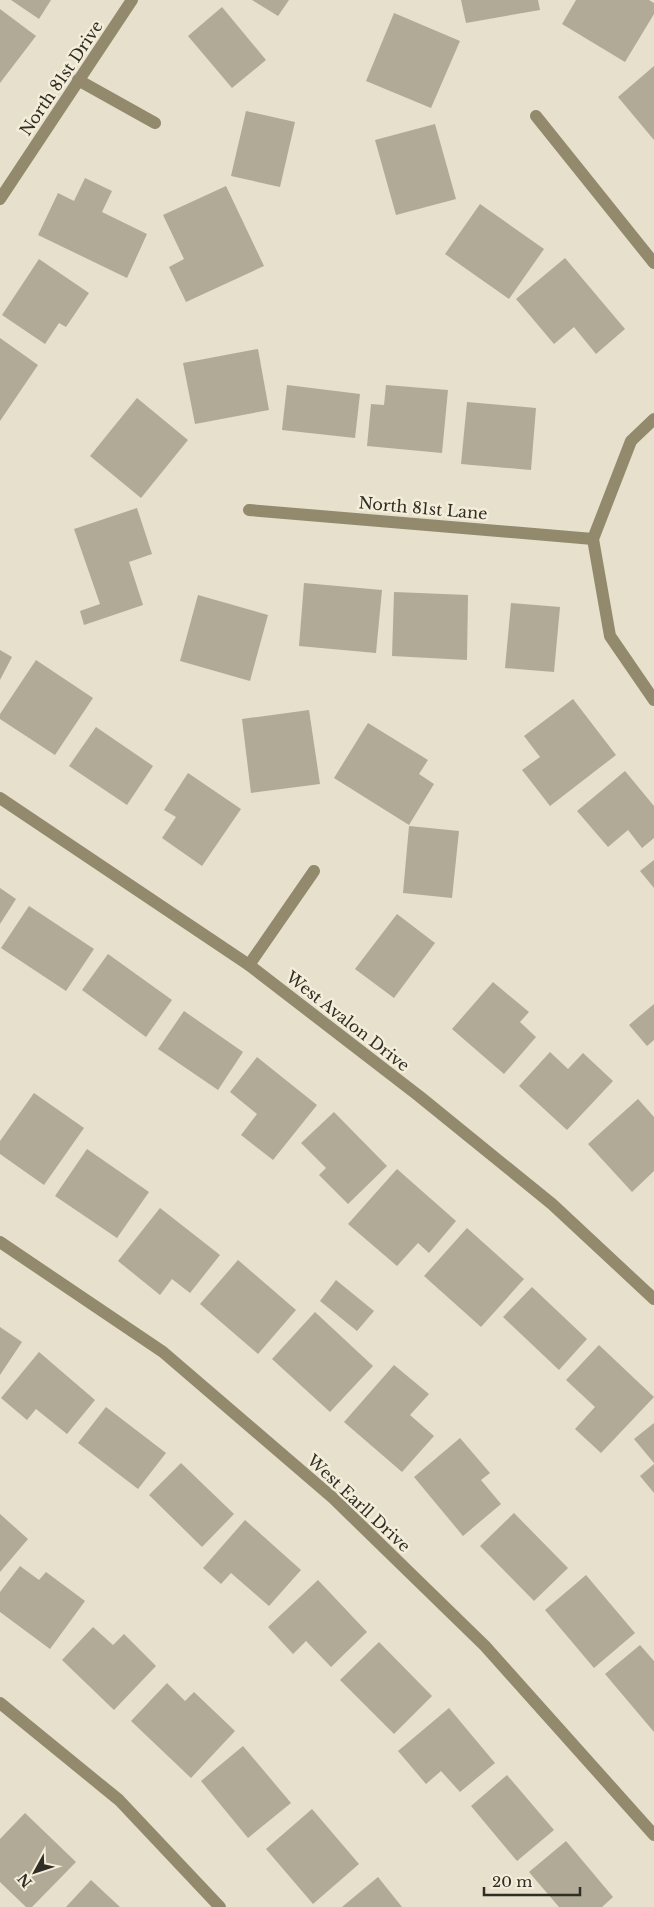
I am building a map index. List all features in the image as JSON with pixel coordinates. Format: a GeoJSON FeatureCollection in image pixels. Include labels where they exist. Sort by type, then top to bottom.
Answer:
{"type":"FeatureCollection","features":[{"type":"Feature","properties":{"kind":"street","name":"North 81st Drive"},"geometry":{"type":"LineString","coordinates":[[0,199],[132,0]]}},
{"type":"Feature","properties":{"kind":"street"},"geometry":{"type":"LineString","coordinates":[[78,80],[156,123]]}},
{"type":"Feature","properties":{"kind":"street"},"geometry":{"type":"LineString","coordinates":[[536,116],[654,263]]}},
{"type":"Feature","properties":{"kind":"street"},"geometry":{"type":"LineString","coordinates":[[654,419],[631,441],[593,539],[610,636],[654,700]]}},
{"type":"Feature","properties":{"kind":"street","name":"North 81st Lane"},"geometry":{"type":"LineString","coordinates":[[249,510],[593,539]]}},
{"type":"Feature","properties":{"kind":"street","name":"West Avalon Drive"},"geometry":{"type":"LineString","coordinates":[[0,798],[249,965],[419,1096],[545,1198],[654,1299]]}},
{"type":"Feature","properties":{"kind":"street"},"geometry":{"type":"LineString","coordinates":[[249,965],[314,871]]}},
{"type":"Feature","properties":{"kind":"street","name":"West Earll Drive"},"geometry":{"type":"LineString","coordinates":[[0,1242],[163,1352],[333,1498],[485,1646],[654,1835]]}},
{"type":"Feature","properties":{"kind":"street"},"geometry":{"type":"LineString","coordinates":[[0,1703],[119,1800],[220,1907]]}},
{"type":"Feature","properties":{"kind":"building"},"geometry":{"type":"Polygon","coordinates":[[[11,0],[51,0],[39,19],[11,0]]]}},
{"type":"Feature","properties":{"kind":"building"},"geometry":{"type":"Polygon","coordinates":[[[252,0],[289,0],[278,16],[252,0]]]}},
{"type":"Feature","properties":{"kind":"building"},"geometry":{"type":"Polygon","coordinates":[[[461,0],[538,0],[540,10],[466,23],[461,0]]]}},
{"type":"Feature","properties":{"kind":"building"},"geometry":{"type":"Polygon","coordinates":[[[576,0],[649,0],[654,3],[654,14],[625,62],[562,24],[576,0]]]}},
{"type":"Feature","properties":{"kind":"building"},"geometry":{"type":"Polygon","coordinates":[[[222,7],[266,60],[232,88],[188,36],[222,7]]]}},
{"type":"Feature","properties":{"kind":"building"},"geometry":{"type":"Polygon","coordinates":[[[0,9],[36,36],[0,83],[0,9]]]}},
{"type":"Feature","properties":{"kind":"building"},"geometry":{"type":"Polygon","coordinates":[[[394,13],[460,41],[431,108],[366,81],[394,13]]]}},
{"type":"Feature","properties":{"kind":"building"},"geometry":{"type":"Polygon","coordinates":[[[654,66],[654,140],[618,97],[654,66]]]}},
{"type":"Feature","properties":{"kind":"building"},"geometry":{"type":"Polygon","coordinates":[[[246,111],[295,122],[280,187],[231,176],[246,111]]]}},
{"type":"Feature","properties":{"kind":"building"},"geometry":{"type":"Polygon","coordinates":[[[435,124],[456,199],[396,215],[375,140],[435,124]]]}},
{"type":"Feature","properties":{"kind":"building"},"geometry":{"type":"Polygon","coordinates":[[[85,178],[112,191],[102,212],[147,234],[127,278],[38,235],[58,193],[74,201],[85,178]]]}},
{"type":"Feature","properties":{"kind":"building"},"geometry":{"type":"Polygon","coordinates":[[[226,186],[264,266],[186,302],[169,267],[184,259],[163,215],[226,186]]]}},
{"type":"Feature","properties":{"kind":"building"},"geometry":{"type":"Polygon","coordinates":[[[480,204],[544,249],[509,299],[445,254],[480,204]]]}},
{"type":"Feature","properties":{"kind":"building"},"geometry":{"type":"Polygon","coordinates":[[[565,258],[625,329],[596,354],[574,327],[554,344],[516,299],[565,258]]]}},
{"type":"Feature","properties":{"kind":"building"},"geometry":{"type":"Polygon","coordinates":[[[39,259],[89,293],[66,327],[59,323],[45,344],[2,315],[39,259]]]}},
{"type":"Feature","properties":{"kind":"building"},"geometry":{"type":"Polygon","coordinates":[[[0,338],[38,365],[0,421],[0,338]]]}},
{"type":"Feature","properties":{"kind":"building"},"geometry":{"type":"Polygon","coordinates":[[[258,349],[269,410],[195,424],[183,363],[258,349]]]}},
{"type":"Feature","properties":{"kind":"building"},"geometry":{"type":"Polygon","coordinates":[[[287,385],[360,394],[355,438],[282,430],[287,385]]]}},
{"type":"Feature","properties":{"kind":"building"},"geometry":{"type":"Polygon","coordinates":[[[386,385],[448,390],[442,453],[367,446],[371,404],[384,405],[386,385]]]}},
{"type":"Feature","properties":{"kind":"building"},"geometry":{"type":"Polygon","coordinates":[[[137,398],[188,440],[141,498],[90,456],[137,398]]]}},
{"type":"Feature","properties":{"kind":"building"},"geometry":{"type":"Polygon","coordinates":[[[467,402],[536,408],[531,470],[461,464],[467,402]]]}},
{"type":"Feature","properties":{"kind":"building"},"geometry":{"type":"Polygon","coordinates":[[[137,508],[152,554],[129,562],[143,605],[84,625],[80,611],[100,604],[74,529],[137,508]]]}},
{"type":"Feature","properties":{"kind":"building"},"geometry":{"type":"Polygon","coordinates":[[[304,583],[382,590],[376,653],[299,646],[304,583]]]}},
{"type":"Feature","properties":{"kind":"building"},"geometry":{"type":"Polygon","coordinates":[[[394,592],[468,595],[467,660],[392,656],[394,592]]]}},
{"type":"Feature","properties":{"kind":"building"},"geometry":{"type":"Polygon","coordinates":[[[198,595],[268,615],[250,681],[180,661],[198,595]]]}},
{"type":"Feature","properties":{"kind":"building"},"geometry":{"type":"Polygon","coordinates":[[[511,603],[560,607],[554,672],[505,668],[511,603]]]}},
{"type":"Feature","properties":{"kind":"building"},"geometry":{"type":"Polygon","coordinates":[[[0,650],[12,657],[0,680],[0,650]]]}},
{"type":"Feature","properties":{"kind":"building"},"geometry":{"type":"Polygon","coordinates":[[[36,660],[93,698],[55,755],[0,719],[0,714],[36,660]]]}},
{"type":"Feature","properties":{"kind":"building"},"geometry":{"type":"Polygon","coordinates":[[[573,699],[616,755],[550,806],[522,770],[540,757],[524,736],[573,699]]]}},
{"type":"Feature","properties":{"kind":"building"},"geometry":{"type":"Polygon","coordinates":[[[309,710],[320,784],[251,793],[242,719],[309,710]]]}},
{"type":"Feature","properties":{"kind":"building"},"geometry":{"type":"Polygon","coordinates":[[[368,723],[428,760],[419,774],[434,784],[409,825],[334,778],[368,723]]]}},
{"type":"Feature","properties":{"kind":"building"},"geometry":{"type":"Polygon","coordinates":[[[96,727],[153,766],[127,805],[69,766],[96,727]]]}},
{"type":"Feature","properties":{"kind":"building"},"geometry":{"type":"Polygon","coordinates":[[[625,771],[654,806],[654,838],[642,848],[628,830],[608,847],[577,811],[625,771]]]}},
{"type":"Feature","properties":{"kind":"building"},"geometry":{"type":"Polygon","coordinates":[[[188,773],[241,809],[202,866],[162,838],[176,817],[164,810],[188,773]]]}},
{"type":"Feature","properties":{"kind":"building"},"geometry":{"type":"Polygon","coordinates":[[[409,826],[459,831],[452,898],[403,893],[409,826]]]}},
{"type":"Feature","properties":{"kind":"building"},"geometry":{"type":"Polygon","coordinates":[[[654,860],[654,888],[640,871],[654,860]]]}},
{"type":"Feature","properties":{"kind":"building"},"geometry":{"type":"Polygon","coordinates":[[[0,888],[16,899],[0,924],[0,888]]]}},
{"type":"Feature","properties":{"kind":"building"},"geometry":{"type":"Polygon","coordinates":[[[29,906],[94,949],[66,991],[1,948],[29,906]]]}},
{"type":"Feature","properties":{"kind":"building"},"geometry":{"type":"Polygon","coordinates":[[[397,914],[435,943],[394,998],[355,969],[397,914]]]}},
{"type":"Feature","properties":{"kind":"building"},"geometry":{"type":"Polygon","coordinates":[[[108,954],[172,1000],[146,1037],[82,990],[108,954]]]}},
{"type":"Feature","properties":{"kind":"building"},"geometry":{"type":"Polygon","coordinates":[[[493,982],[529,1012],[520,1022],[536,1037],[504,1074],[452,1029],[493,982]]]}},
{"type":"Feature","properties":{"kind":"building"},"geometry":{"type":"Polygon","coordinates":[[[654,1004],[654,1040],[647,1046],[629,1025],[654,1004]]]}},
{"type":"Feature","properties":{"kind":"building"},"geometry":{"type":"Polygon","coordinates":[[[184,1011],[243,1052],[218,1090],[158,1049],[184,1011]]]}},
{"type":"Feature","properties":{"kind":"building"},"geometry":{"type":"Polygon","coordinates":[[[550,1052],[568,1069],[583,1053],[613,1081],[567,1130],[519,1086],[550,1052]]]}},
{"type":"Feature","properties":{"kind":"building"},"geometry":{"type":"Polygon","coordinates":[[[257,1057],[317,1105],[273,1160],[241,1135],[257,1114],[230,1092],[257,1057]]]}},
{"type":"Feature","properties":{"kind":"building"},"geometry":{"type":"Polygon","coordinates":[[[34,1093],[84,1128],[44,1185],[0,1154],[0,1141],[34,1093]]]}},
{"type":"Feature","properties":{"kind":"building"},"geometry":{"type":"Polygon","coordinates":[[[638,1099],[654,1117],[654,1171],[632,1192],[588,1144],[638,1099]]]}},
{"type":"Feature","properties":{"kind":"building"},"geometry":{"type":"Polygon","coordinates":[[[334,1112],[387,1166],[348,1204],[319,1175],[326,1168],[301,1143],[334,1112]]]}},
{"type":"Feature","properties":{"kind":"building"},"geometry":{"type":"Polygon","coordinates":[[[87,1149],[149,1192],[117,1238],[55,1196],[87,1149]]]}},
{"type":"Feature","properties":{"kind":"building"},"geometry":{"type":"Polygon","coordinates":[[[397,1169],[456,1221],[429,1253],[418,1243],[397,1266],[348,1224],[397,1169]]]}},
{"type":"Feature","properties":{"kind":"building"},"geometry":{"type":"Polygon","coordinates":[[[160,1208],[220,1255],[190,1293],[172,1279],[160,1295],[118,1261],[160,1208]]]}},
{"type":"Feature","properties":{"kind":"building"},"geometry":{"type":"Polygon","coordinates":[[[467,1228],[524,1279],[481,1327],[424,1276],[467,1228]]]}},
{"type":"Feature","properties":{"kind":"building"},"geometry":{"type":"Polygon","coordinates":[[[238,1260],[296,1310],[258,1354],[200,1304],[238,1260]]]}},
{"type":"Feature","properties":{"kind":"building"},"geometry":{"type":"Polygon","coordinates":[[[336,1280],[374,1311],[357,1331],[320,1301],[336,1280]]]}},
{"type":"Feature","properties":{"kind":"building"},"geometry":{"type":"Polygon","coordinates":[[[532,1287],[587,1339],[559,1370],[503,1317],[532,1287]]]}},
{"type":"Feature","properties":{"kind":"building"},"geometry":{"type":"Polygon","coordinates":[[[315,1312],[373,1366],[330,1412],[272,1359],[315,1312]]]}},
{"type":"Feature","properties":{"kind":"building"},"geometry":{"type":"Polygon","coordinates":[[[0,1327],[22,1342],[0,1375],[0,1327]]]}},
{"type":"Feature","properties":{"kind":"building"},"geometry":{"type":"Polygon","coordinates":[[[599,1345],[654,1397],[601,1453],[575,1429],[595,1407],[566,1380],[599,1345]]]}},
{"type":"Feature","properties":{"kind":"building"},"geometry":{"type":"Polygon","coordinates":[[[39,1352],[95,1400],[67,1434],[36,1409],[27,1420],[1,1398],[39,1352]]]}},
{"type":"Feature","properties":{"kind":"building"},"geometry":{"type":"Polygon","coordinates":[[[394,1365],[429,1394],[410,1415],[434,1436],[402,1472],[344,1422],[394,1365]]]}},
{"type":"Feature","properties":{"kind":"building"},"geometry":{"type":"Polygon","coordinates":[[[106,1407],[166,1453],[138,1489],[78,1443],[106,1407]]]}},
{"type":"Feature","properties":{"kind":"building"},"geometry":{"type":"Polygon","coordinates":[[[654,1423],[654,1463],[634,1439],[654,1423]]]}},
{"type":"Feature","properties":{"kind":"building"},"geometry":{"type":"Polygon","coordinates":[[[460,1438],[490,1473],[481,1480],[501,1504],[463,1536],[414,1477],[460,1438]]]}},
{"type":"Feature","properties":{"kind":"building"},"geometry":{"type":"Polygon","coordinates":[[[181,1463],[234,1514],[202,1547],[149,1495],[181,1463]]]}},
{"type":"Feature","properties":{"kind":"building"},"geometry":{"type":"Polygon","coordinates":[[[654,1464],[654,1493],[640,1476],[654,1464]]]}},
{"type":"Feature","properties":{"kind":"building"},"geometry":{"type":"Polygon","coordinates":[[[514,1513],[568,1568],[534,1601],[480,1546],[514,1513]]]}},
{"type":"Feature","properties":{"kind":"building"},"geometry":{"type":"Polygon","coordinates":[[[0,1514],[28,1539],[0,1572],[0,1514]]]}},
{"type":"Feature","properties":{"kind":"building"},"geometry":{"type":"Polygon","coordinates":[[[245,1520],[301,1570],[269,1606],[231,1573],[221,1584],[203,1568],[245,1520]]]}},
{"type":"Feature","properties":{"kind":"building"},"geometry":{"type":"Polygon","coordinates":[[[20,1566],[39,1580],[46,1572],[85,1601],[50,1649],[0,1612],[0,1592],[20,1566]]]}},
{"type":"Feature","properties":{"kind":"building"},"geometry":{"type":"Polygon","coordinates":[[[586,1575],[635,1633],[594,1668],[545,1610],[586,1575]]]}},
{"type":"Feature","properties":{"kind":"building"},"geometry":{"type":"Polygon","coordinates":[[[318,1580],[367,1632],[331,1667],[306,1641],[293,1654],[268,1627],[318,1580]]]}},
{"type":"Feature","properties":{"kind":"building"},"geometry":{"type":"Polygon","coordinates":[[[93,1627],[113,1645],[124,1634],[156,1666],[114,1710],[62,1660],[93,1627]]]}},
{"type":"Feature","properties":{"kind":"building"},"geometry":{"type":"Polygon","coordinates":[[[379,1642],[432,1696],[394,1734],[340,1680],[379,1642]]]}},
{"type":"Feature","properties":{"kind":"building"},"geometry":{"type":"Polygon","coordinates":[[[640,1645],[654,1661],[654,1732],[605,1674],[640,1645]]]}},
{"type":"Feature","properties":{"kind":"building"},"geometry":{"type":"Polygon","coordinates":[[[167,1683],[185,1701],[194,1692],[235,1731],[191,1778],[131,1721],[167,1683]]]}},
{"type":"Feature","properties":{"kind":"building"},"geometry":{"type":"Polygon","coordinates":[[[449,1708],[495,1763],[460,1792],[441,1771],[426,1784],[398,1751],[449,1708]]]}},
{"type":"Feature","properties":{"kind":"building"},"geometry":{"type":"Polygon","coordinates":[[[243,1746],[291,1803],[248,1838],[201,1781],[243,1746]]]}},
{"type":"Feature","properties":{"kind":"building"},"geometry":{"type":"Polygon","coordinates":[[[507,1775],[554,1830],[517,1861],[471,1806],[507,1775]]]}},
{"type":"Feature","properties":{"kind":"building"},"geometry":{"type":"Polygon","coordinates":[[[312,1809],[359,1864],[313,1904],[266,1849],[312,1809]]]}},
{"type":"Feature","properties":{"kind":"building"},"geometry":{"type":"Polygon","coordinates":[[[25,1813],[76,1862],[32,1907],[26,1907],[0,1882],[0,1839],[25,1813]]]}},
{"type":"Feature","properties":{"kind":"building"},"geometry":{"type":"Polygon","coordinates":[[[566,1841],[613,1897],[602,1907],[559,1907],[529,1872],[566,1841]]]}},
{"type":"Feature","properties":{"kind":"building"},"geometry":{"type":"Polygon","coordinates":[[[378,1877],[402,1907],[342,1907],[378,1877]]]}},
{"type":"Feature","properties":{"kind":"building"},"geometry":{"type":"Polygon","coordinates":[[[91,1880],[120,1907],[66,1907],[91,1880]]]}}]}
